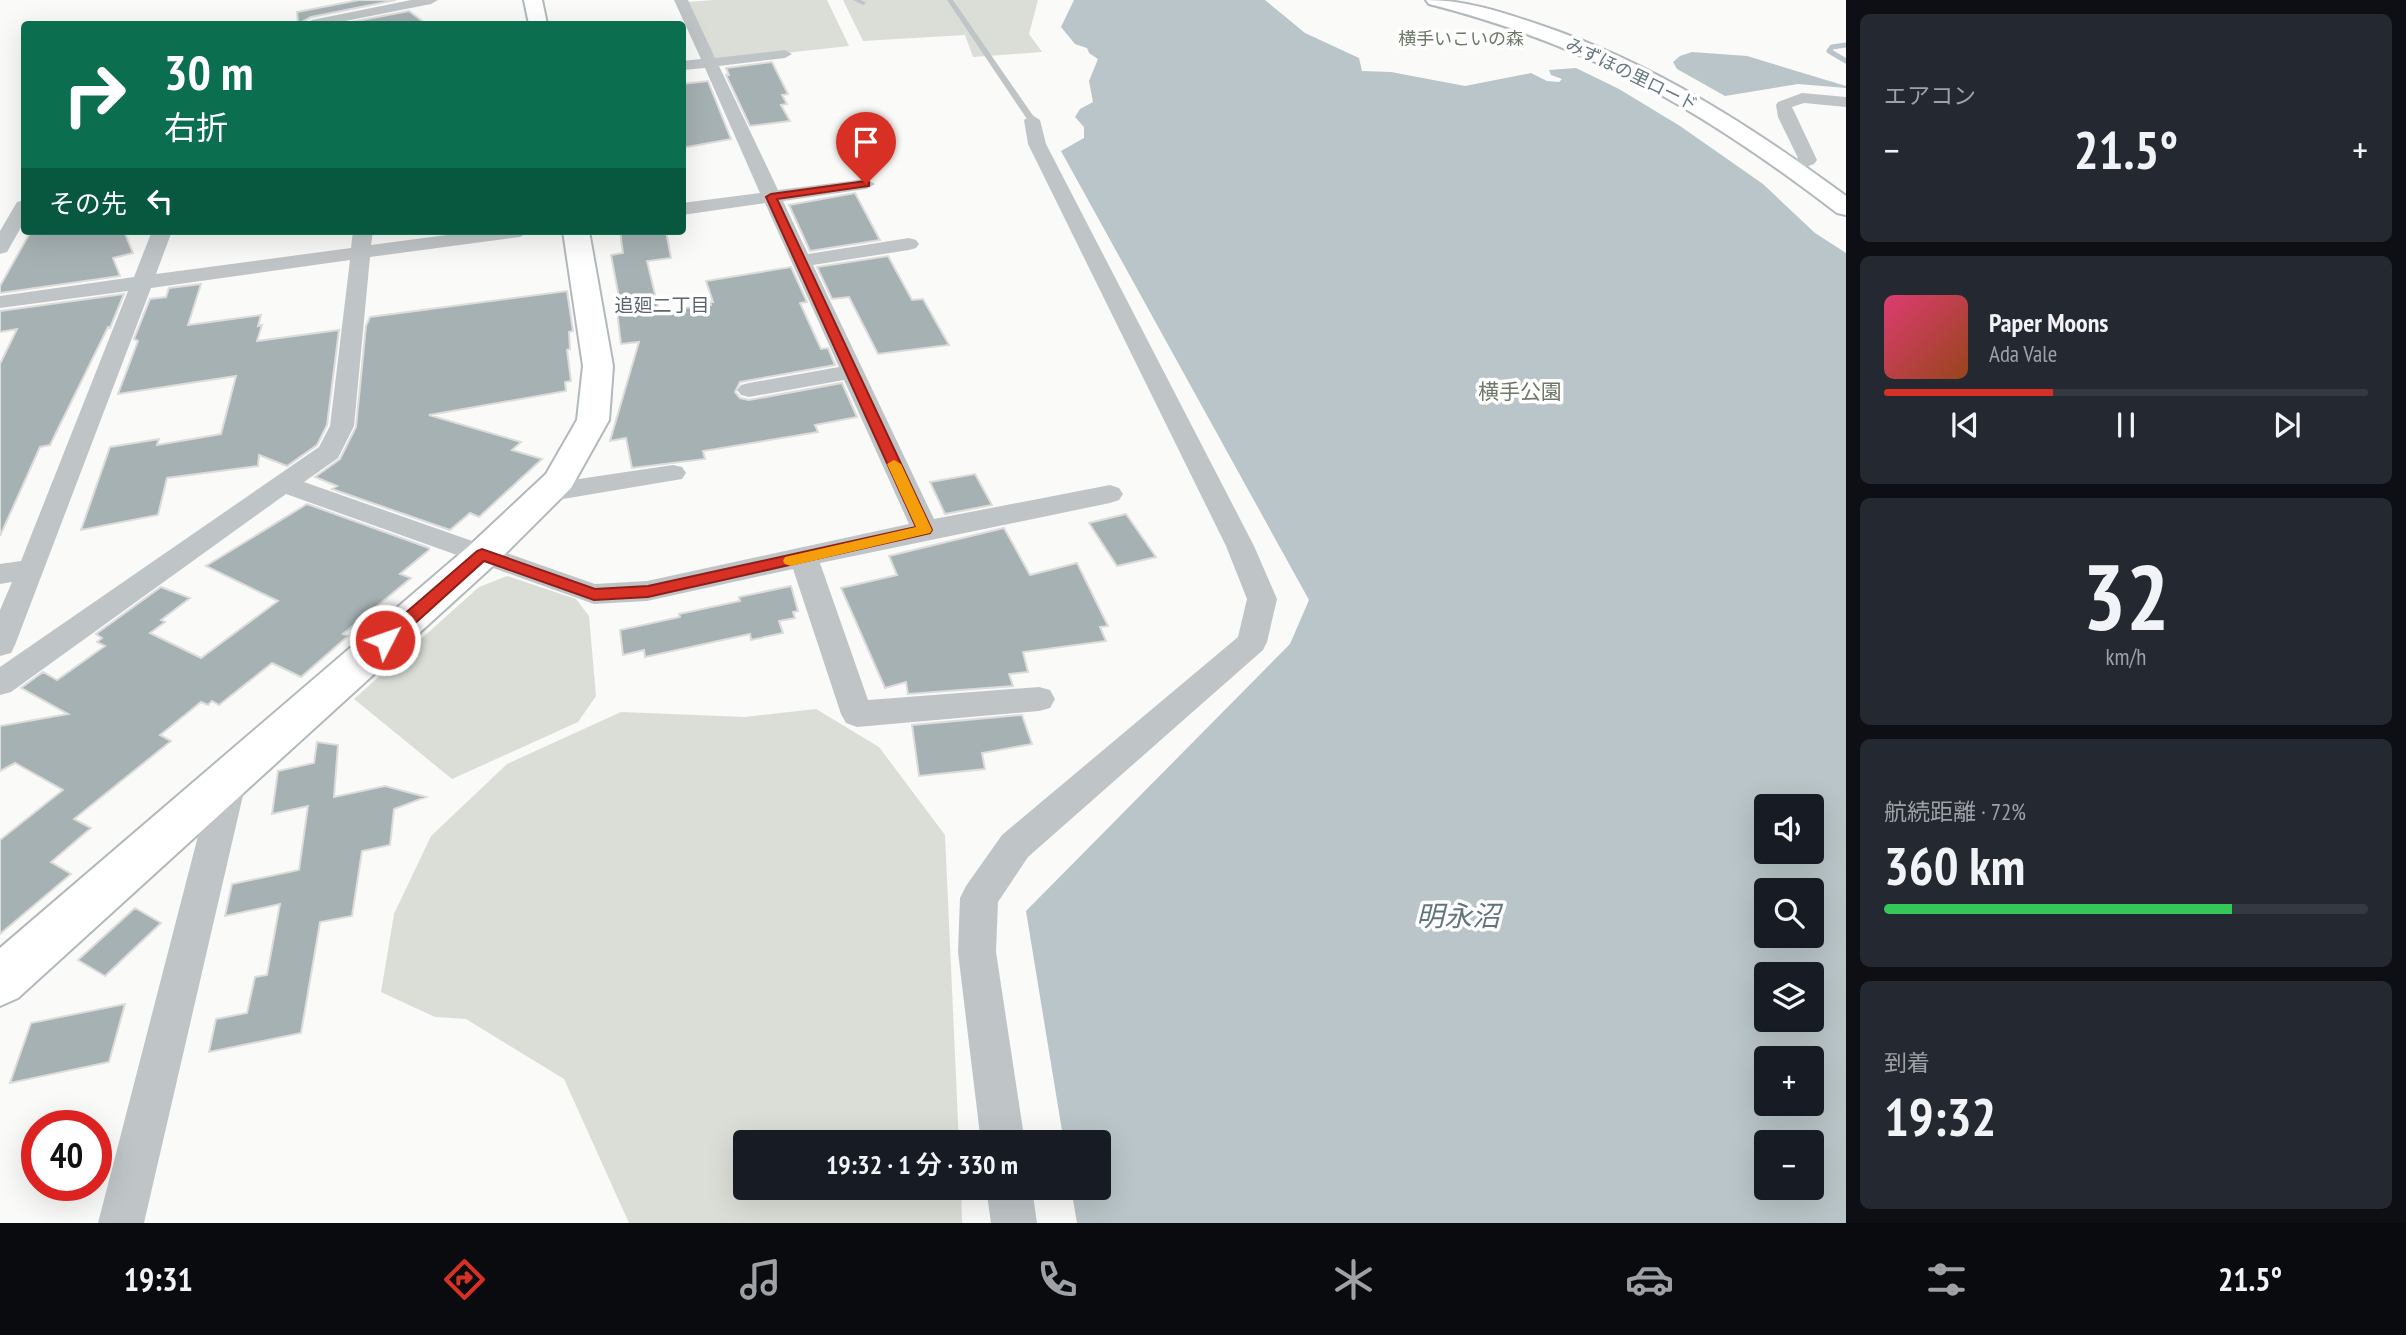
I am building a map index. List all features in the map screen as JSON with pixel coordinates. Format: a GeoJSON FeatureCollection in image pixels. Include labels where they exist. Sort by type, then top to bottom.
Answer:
{"type":"FeatureCollection","features":[{"type":"Feature","properties":{"kind":"street"},"geometry":{"type":"LineString","coordinates":[[327,21],[431,0]]}},
{"type":"Feature","properties":{"kind":"street"},"geometry":{"type":"LineString","coordinates":[[533,0],[537,21]]}},
{"type":"Feature","properties":{"kind":"street"},"geometry":{"type":"LineString","coordinates":[[685,0],[708,63],[925,530]]}},
{"type":"Feature","properties":{"kind":"street","name":"みずほの里ロード"},"geometry":{"type":"LineString","coordinates":[[1435,0],[1553,37],[1667,87],[1711,112],[1792,167],[1846,208]]}},
{"type":"Feature","properties":{"kind":"street"},"geometry":{"type":"LineString","coordinates":[[387,21],[388,9]]}},
{"type":"Feature","properties":{"kind":"street"},"geometry":{"type":"LineString","coordinates":[[686,66],[785,54]]}},
{"type":"Feature","properties":{"kind":"street"},"geometry":{"type":"LineString","coordinates":[[1792,167],[1808,160],[1783,112],[1784,105],[1802,98],[1846,102]]}},
{"type":"Feature","properties":{"kind":"street"},"geometry":{"type":"LineString","coordinates":[[1001,1130],[977,952],[979,898],[1015,846],[1252,642],[1262,599],[1240,546],[1176,414],[1098,269],[1037,144],[1032,120]]}},
{"type":"Feature","properties":{"kind":"street"},"geometry":{"type":"LineString","coordinates":[[686,208],[866,184]]}},
{"type":"Feature","properties":{"kind":"street"},"geometry":{"type":"LineString","coordinates":[[0,248],[21,211]]}},
{"type":"Feature","properties":{"kind":"street"},"geometry":{"type":"LineString","coordinates":[[0,645],[32,569],[160,235]]}},
{"type":"Feature","properties":{"kind":"street"},"geometry":{"type":"LineString","coordinates":[[0,302],[142,281],[362,242],[463,235]]}},
{"type":"Feature","properties":{"kind":"street"},"geometry":{"type":"LineString","coordinates":[[0,981],[482,555],[559,480],[593,420],[598,366],[577,235]]}},
{"type":"Feature","properties":{"kind":"street"},"geometry":{"type":"LineString","coordinates":[[0,684],[329,452],[342,426],[362,242]]}},
{"type":"Feature","properties":{"kind":"street"},"geometry":{"type":"LineString","coordinates":[[801,261],[909,244]]}},
{"type":"Feature","properties":{"kind":"street"},"geometry":{"type":"LineString","coordinates":[[749,390],[852,372]]}},
{"type":"Feature","properties":{"kind":"street"},"geometry":{"type":"LineString","coordinates":[[545,493],[673,473]]}},
{"type":"Feature","properties":{"kind":"street"},"geometry":{"type":"LineString","coordinates":[[283,484],[594,594],[648,592],[925,530],[1110,494]]}},
{"type":"Feature","properties":{"kind":"street"},"geometry":{"type":"LineString","coordinates":[[804,558],[857,714],[1039,699]]}},
{"type":"Feature","properties":{"kind":"street"},"geometry":{"type":"LineString","coordinates":[[0,574],[32,569]]}},
{"type":"Feature","properties":{"kind":"street"},"geometry":{"type":"LineString","coordinates":[[121,1223],[229,778]]}},
{"type":"Feature","properties":{"kind":"street"},"geometry":{"type":"LineString","coordinates":[[1011,1200],[1014,1223]]}},
{"type":"Feature","properties":{"kind":"lane"},"geometry":{"type":"LineString","coordinates":[[950,0],[1032,120]]}},
{"type":"Feature","properties":{"kind":"shaded area"},"geometry":{"type":"Polygon","coordinates":[[[827,0],[849,46],[712,61],[687,2],[827,0]]]}},
{"type":"Feature","properties":{"kind":"shaded area"},"geometry":{"type":"Polygon","coordinates":[[[843,0],[1038,0],[1029,34],[1042,52],[973,57],[965,35],[863,41],[843,0]]]}},
{"type":"Feature","properties":{"kind":"shaded area"},"geometry":{"type":"Polygon","coordinates":[[[507,576],[576,599],[589,616],[596,696],[578,722],[452,779],[354,699],[479,587],[507,576]]]}},
{"type":"Feature","properties":{"kind":"shaded area"},"geometry":{"type":"Polygon","coordinates":[[[816,709],[879,747],[945,835],[958,1130],[733,1130],[733,1200],[961,1200],[962,1223],[629,1223],[564,1079],[466,1019],[435,1017],[381,992],[394,914],[431,836],[507,764],[621,712],[745,717],[816,709]]]}},
{"type":"Feature","properties":{"kind":"water","name":"明永沼"},"geometry":{"type":"Polygon","coordinates":[[[1074,0],[1265,0],[1305,33],[1359,58],[1362,71],[1391,72],[1465,86],[1531,73],[1547,81],[1559,82],[1562,79],[1551,75],[1549,70],[1576,68],[1619,89],[1680,126],[1763,184],[1815,233],[1846,253],[1846,1223],[1077,1223],[1073,1200],[1111,1200],[1111,1130],[1062,1130],[1026,911],[1290,644],[1309,600],[1061,151],[1084,138],[1084,127],[1075,117],[1080,109],[1093,102],[1089,81],[1098,59],[1089,53],[1087,48],[1075,44],[1061,27],[1074,0]]]}},
{"type":"Feature","properties":{"kind":"water"},"geometry":{"type":"Polygon","coordinates":[[[1692,52],[1747,56],[1846,88],[1798,84],[1725,96],[1677,69],[1673,62],[1692,52]]]}},
{"type":"Feature","properties":{"kind":"building"},"geometry":{"type":"Polygon","coordinates":[[[359,0],[396,0],[311,17],[304,21],[298,21],[297,12],[359,0]]]}},
{"type":"Feature","properties":{"kind":"building"},"geometry":{"type":"Polygon","coordinates":[[[409,11],[422,21],[357,21],[409,11]]]}},
{"type":"Feature","properties":{"kind":"building"},"geometry":{"type":"Polygon","coordinates":[[[772,62],[788,94],[782,95],[787,104],[781,105],[790,121],[750,126],[726,75],[729,75],[726,68],[772,62]]]}},
{"type":"Feature","properties":{"kind":"building"},"geometry":{"type":"Polygon","coordinates":[[[708,81],[731,139],[686,147],[686,84],[708,81]]]}},
{"type":"Feature","properties":{"kind":"building"},"geometry":{"type":"Polygon","coordinates":[[[855,193],[880,240],[810,251],[789,205],[855,193]]]}},
{"type":"Feature","properties":{"kind":"building"},"geometry":{"type":"Polygon","coordinates":[[[29,235],[126,235],[133,253],[113,258],[120,276],[0,293],[0,286],[29,235]]]}},
{"type":"Feature","properties":{"kind":"building"},"geometry":{"type":"Polygon","coordinates":[[[621,235],[667,235],[671,258],[647,261],[659,311],[711,305],[710,302],[713,302],[706,281],[791,267],[807,302],[800,303],[821,349],[828,348],[835,365],[740,382],[735,392],[740,398],[749,400],[842,383],[857,417],[815,425],[818,432],[703,451],[705,459],[632,468],[626,438],[610,441],[639,342],[621,344],[616,303],[620,303],[611,255],[623,253],[621,235]]]}},
{"type":"Feature","properties":{"kind":"building"},"geometry":{"type":"Polygon","coordinates":[[[888,256],[912,300],[923,299],[949,345],[878,354],[849,297],[832,299],[817,267],[888,256]]]}},
{"type":"Feature","properties":{"kind":"building"},"geometry":{"type":"Polygon","coordinates":[[[201,284],[188,325],[261,315],[258,326],[262,325],[257,341],[339,330],[327,425],[317,445],[287,466],[259,455],[258,466],[167,478],[158,515],[81,530],[110,447],[159,439],[157,445],[221,434],[236,376],[118,394],[138,341],[134,339],[150,299],[166,297],[169,288],[201,284]]]}},
{"type":"Feature","properties":{"kind":"building"},"geometry":{"type":"Polygon","coordinates":[[[567,291],[573,331],[569,332],[570,349],[567,350],[571,381],[565,382],[566,391],[429,415],[521,442],[512,450],[542,459],[479,517],[470,513],[450,530],[332,489],[337,486],[315,477],[340,459],[356,427],[366,326],[370,317],[567,291]]]}},
{"type":"Feature","properties":{"kind":"building"},"geometry":{"type":"Polygon","coordinates":[[[124,294],[110,328],[108,327],[50,445],[40,447],[0,536],[0,364],[17,329],[0,332],[0,311],[124,294]]]}},
{"type":"Feature","properties":{"kind":"building"},"geometry":{"type":"Polygon","coordinates":[[[975,474],[992,505],[945,514],[930,482],[975,474]]]}},
{"type":"Feature","properties":{"kind":"building"},"geometry":{"type":"Polygon","coordinates":[[[307,504],[429,550],[400,574],[411,578],[343,634],[348,636],[301,677],[272,663],[219,705],[212,701],[208,705],[201,702],[160,735],[171,741],[74,819],[91,828],[51,862],[71,874],[0,934],[0,840],[63,790],[15,763],[0,771],[0,726],[68,714],[21,688],[43,672],[57,680],[105,646],[97,642],[102,638],[96,634],[161,587],[190,598],[161,620],[165,622],[150,633],[201,658],[278,601],[206,566],[307,504]]]}},
{"type":"Feature","properties":{"kind":"building"},"geometry":{"type":"Polygon","coordinates":[[[1126,514],[1156,557],[1117,566],[1089,523],[1126,514]]]}},
{"type":"Feature","properties":{"kind":"building"},"geometry":{"type":"Polygon","coordinates":[[[1004,528],[1030,575],[1077,563],[1108,626],[1100,627],[1106,641],[1023,652],[1028,672],[1009,674],[1013,686],[908,694],[906,682],[885,688],[841,588],[897,575],[889,556],[1004,528]]]}},
{"type":"Feature","properties":{"kind":"building"},"geometry":{"type":"Polygon","coordinates":[[[791,586],[798,611],[793,612],[795,618],[779,621],[783,633],[751,640],[750,634],[645,657],[644,650],[623,655],[620,630],[680,617],[679,614],[740,601],[739,597],[791,586]]]}},
{"type":"Feature","properties":{"kind":"building"},"geometry":{"type":"Polygon","coordinates":[[[1022,715],[1032,744],[982,753],[985,769],[919,776],[912,725],[1022,715]]]}},
{"type":"Feature","properties":{"kind":"building"},"geometry":{"type":"Polygon","coordinates":[[[317,742],[338,745],[334,797],[385,786],[426,797],[394,809],[390,845],[362,851],[352,916],[320,922],[301,1033],[209,1052],[216,1019],[247,1013],[255,977],[267,975],[280,904],[225,916],[232,884],[299,870],[308,806],[272,814],[278,771],[314,763],[317,742]]]}},
{"type":"Feature","properties":{"kind":"building"},"geometry":{"type":"Polygon","coordinates":[[[135,908],[161,923],[105,976],[78,960],[135,908]]]}},
{"type":"Feature","properties":{"kind":"building"},"geometry":{"type":"Polygon","coordinates":[[[125,1004],[109,1062],[10,1083],[31,1023],[125,1004]]]}},
{"type":"Feature","properties":{"kind":"waterway"},"geometry":{"type":"LineString","coordinates":[[1846,45],[1832,47],[1829,51],[1846,61]]}},
{"type":"Feature","properties":{"kind":"slow traffic"},"geometry":{"type":"LineString","coordinates":[[791,561],[925,530],[894,464]]}},
{"type":"Feature","properties":{"kind":"district","name":"追廻二丁目"},"geometry":{"type":"Point","coordinates":[662,305]}},
{"type":"Feature","properties":{"kind":"route"},"geometry":{"type":"LineString","coordinates":[[385,640],[482,555],[594,594],[648,592],[925,530],[771,197],[866,184]]}},
{"type":"Feature","properties":{"kind":"park label","name":"横手いこいの森"},"geometry":{"type":"Point","coordinates":[1461,38]}},
{"type":"Feature","properties":{"kind":"park label","name":"横手公園"},"geometry":{"type":"Point","coordinates":[1520,391]}}]}
